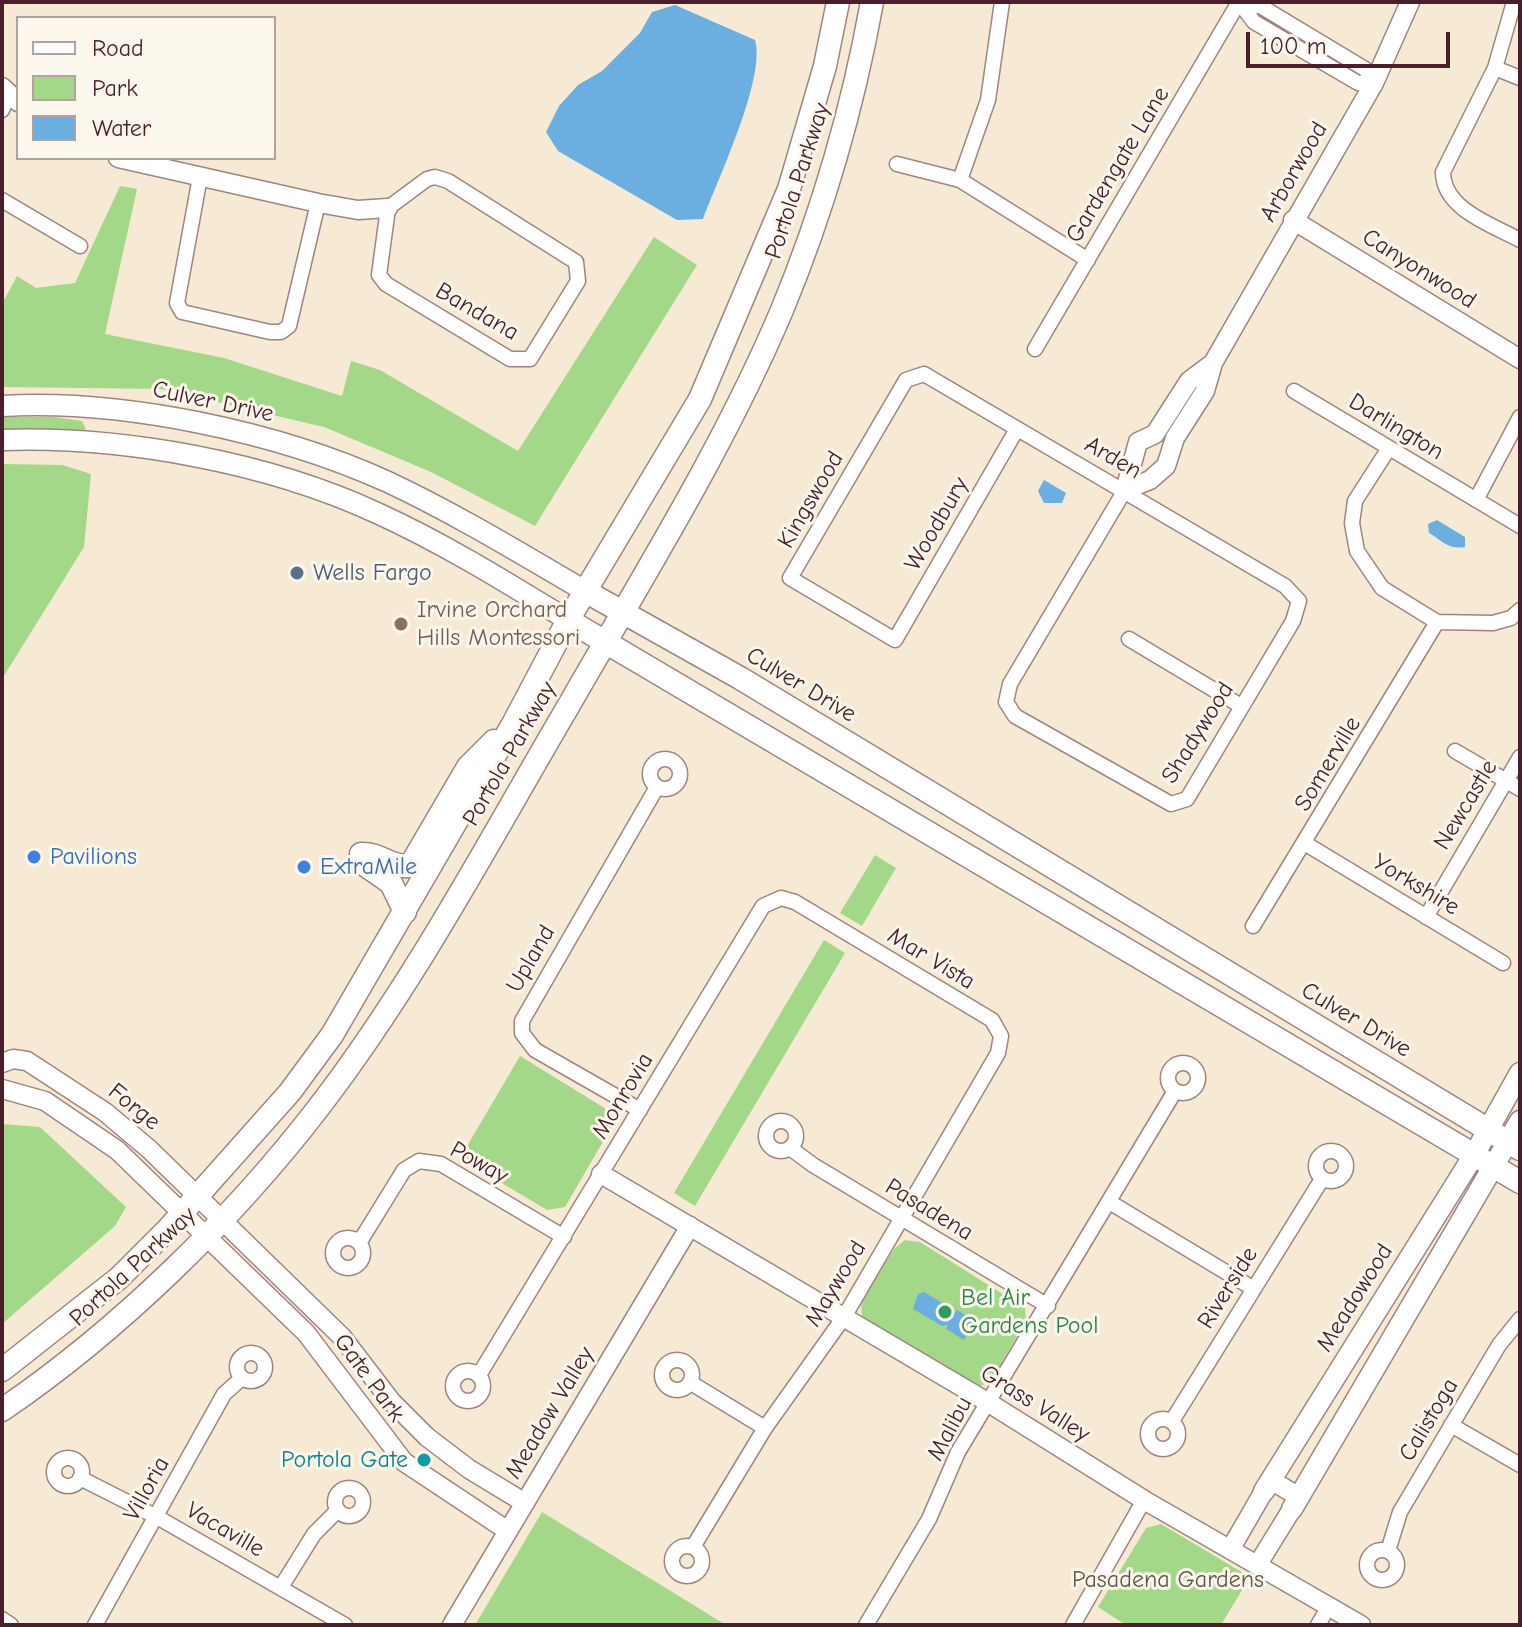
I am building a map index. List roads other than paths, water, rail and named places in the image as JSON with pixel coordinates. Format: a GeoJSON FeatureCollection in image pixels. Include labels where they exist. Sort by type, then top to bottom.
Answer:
{"type":"FeatureCollection","features":[{"type":"Feature","properties":{"kind":"main road","name":"Portola Parkway"},"geometry":{"type":"LineString","coordinates":[[2,1370],[119,1278],[191,1205],[290,1092],[332,1035],[513,724],[568,620],[705,387],[789,189],[825,66],[838,2]]}},
{"type":"Feature","properties":{"kind":"main road","name":"Portola Parkway"},"geometry":{"type":"LineString","coordinates":[[2,1410],[51,1377],[147,1295],[213,1227],[318,1109],[393,1002],[622,613],[732,415],[781,310],[826,191],[860,71],[872,2]]}},
{"type":"Feature","properties":{"kind":"main road","name":"Culver Drive"},"geometry":{"type":"LineString","coordinates":[[2,406],[34,404],[123,410],[279,443],[386,481],[461,519],[740,678],[1514,1146]]}},
{"type":"Feature","properties":{"kind":"main road"},"geometry":{"type":"LineString","coordinates":[[2,440],[117,445],[239,466],[373,511],[461,557],[1520,1182]]}},
{"type":"Feature","properties":{"kind":"main road"},"geometry":{"type":"LineString","coordinates":[[405,912],[391,883],[365,865],[361,854],[372,853],[396,867],[410,866],[468,767],[513,724]]}},
{"type":"Feature","properties":{"kind":"main road","name":"Meadowood"},"geometry":{"type":"LineString","coordinates":[[1295,1503],[1483,1160],[1487,1130],[1520,1073]]}},
{"type":"Feature","properties":{"kind":"main road","name":"Meadowood"},"geometry":{"type":"LineString","coordinates":[[1268,1485],[1483,1160],[1514,1146],[1520,1121]]}},
{"type":"Feature","properties":{"kind":"street"},"geometry":{"type":"LineString","coordinates":[[960,180],[988,100],[1002,2]]}},
{"type":"Feature","properties":{"kind":"street"},"geometry":{"type":"LineString","coordinates":[[1240,2],[1262,7],[1326,45],[1365,69],[1374,83]]}},
{"type":"Feature","properties":{"kind":"street","name":"Gardengate Lane"},"geometry":{"type":"LineString","coordinates":[[1035,349],[1240,2]]}},
{"type":"Feature","properties":{"kind":"street","name":"Arborwood"},"geometry":{"type":"LineString","coordinates":[[1125,490],[1150,480],[1166,466],[1175,438],[1205,391],[1213,363],[1374,83],[1410,2]]}},
{"type":"Feature","properties":{"kind":"street"},"geometry":{"type":"LineString","coordinates":[[1514,2],[1495,68],[1447,163],[1443,182],[1453,202],[1520,240]]}},
{"type":"Feature","properties":{"kind":"street"},"geometry":{"type":"LineString","coordinates":[[1495,68],[1520,78]]}},
{"type":"Feature","properties":{"kind":"street"},"geometry":{"type":"LineString","coordinates":[[127,160],[318,203],[358,210],[388,208]]}},
{"type":"Feature","properties":{"kind":"street"},"geometry":{"type":"LineString","coordinates":[[897,164],[960,180],[1088,260]]}},
{"type":"Feature","properties":{"kind":"street"},"geometry":{"type":"LineString","coordinates":[[200,177],[177,303],[182,312],[228,323],[270,332],[281,332],[289,326],[318,203]]}},
{"type":"Feature","properties":{"kind":"street","name":"Bandana"},"geometry":{"type":"LineString","coordinates":[[427,179],[448,181],[576,262],[578,281],[530,359],[510,359],[386,284],[379,275],[378,265],[388,208],[427,179]]}},
{"type":"Feature","properties":{"kind":"street"},"geometry":{"type":"LineString","coordinates":[[2,200],[80,246]]}},
{"type":"Feature","properties":{"kind":"street","name":"Canyonwood"},"geometry":{"type":"LineString","coordinates":[[1293,220],[1520,359]]}},
{"type":"Feature","properties":{"kind":"street","name":"Arborwood"},"geometry":{"type":"LineString","coordinates":[[1006,702],[1010,684],[1125,490],[1138,442],[1155,434],[1189,381],[1213,363]]}},
{"type":"Feature","properties":{"kind":"street","name":"Arden"},"geometry":{"type":"LineString","coordinates":[[906,380],[924,374],[1295,593]]}},
{"type":"Feature","properties":{"kind":"street","name":"Kingswood"},"geometry":{"type":"LineString","coordinates":[[895,640],[790,578],[906,380]]}},
{"type":"Feature","properties":{"kind":"street","name":"Darlington"},"geometry":{"type":"LineString","coordinates":[[1294,391],[1520,526]]}},
{"type":"Feature","properties":{"kind":"street"},"geometry":{"type":"LineString","coordinates":[[1476,500],[1520,417]]}},
{"type":"Feature","properties":{"kind":"street","name":"Woodbury"},"geometry":{"type":"LineString","coordinates":[[895,640],[1017,429]]}},
{"type":"Feature","properties":{"kind":"street"},"geometry":{"type":"LineString","coordinates":[[1389,448],[1355,501],[1352,523],[1357,551],[1382,588],[1437,622],[1493,623],[1511,618],[1520,610]]}},
{"type":"Feature","properties":{"kind":"street","name":"Shadywood"},"geometry":{"type":"LineString","coordinates":[[1006,702],[1015,716],[1171,804],[1187,799],[1299,611],[1295,593]]}},
{"type":"Feature","properties":{"kind":"street","name":"Somerville"},"geometry":{"type":"LineString","coordinates":[[1253,926],[1306,844],[1437,622]]}},
{"type":"Feature","properties":{"kind":"street"},"geometry":{"type":"LineString","coordinates":[[1129,639],[1241,706]]}},
{"type":"Feature","properties":{"kind":"street"},"geometry":{"type":"LineString","coordinates":[[1455,751],[1520,789]]}},
{"type":"Feature","properties":{"kind":"street","name":"Newcastle"},"geometry":{"type":"LineString","coordinates":[[1426,917],[1520,757]]}},
{"type":"Feature","properties":{"kind":"street","name":"Upland"},"geometry":{"type":"LineString","coordinates":[[640,1110],[535,1050],[522,1033],[522,1021],[657,787]]}},
{"type":"Feature","properties":{"kind":"street","name":"Yorkshire"},"geometry":{"type":"LineString","coordinates":[[1306,844],[1503,963]]}},
{"type":"Feature","properties":{"kind":"street","name":"Monrovia"},"geometry":{"type":"LineString","coordinates":[[479,1375],[763,906],[775,900],[788,899],[832,925]]}},
{"type":"Feature","properties":{"kind":"street","name":"Mar Vista"},"geometry":{"type":"LineString","coordinates":[[832,925],[992,1020],[1001,1036]]}},
{"type":"Feature","properties":{"kind":"street","name":"Maywood"},"geometry":{"type":"LineString","coordinates":[[693,1547],[765,1428],[844,1317],[998,1053],[1001,1036]]}},
{"type":"Feature","properties":{"kind":"street","name":"Forge"},"geometry":{"type":"LineString","coordinates":[[2,1063],[21,1059],[74,1090],[149,1149],[191,1205],[213,1227]]}},
{"type":"Feature","properties":{"kind":"street","name":"Forge"},"geometry":{"type":"LineString","coordinates":[[2,1089],[34,1095],[74,1118],[191,1205]]}},
{"type":"Feature","properties":{"kind":"street","name":"Malibu"},"geometry":{"type":"LineString","coordinates":[[866,1625],[929,1519],[958,1452],[1111,1203],[1175,1091]]}},
{"type":"Feature","properties":{"kind":"street","name":"Pasadena"},"geometry":{"type":"LineString","coordinates":[[790,1148],[901,1219],[1048,1306]]}},
{"type":"Feature","properties":{"kind":"street","name":"Poway"},"geometry":{"type":"LineString","coordinates":[[359,1243],[404,1170],[419,1161],[441,1164],[564,1237]]}},
{"type":"Feature","properties":{"kind":"street","name":"Grass Valley"},"geometry":{"type":"LineString","coordinates":[[601,1174],[989,1403],[1144,1500],[1361,1625]]}},
{"type":"Feature","properties":{"kind":"street","name":"Riverside"},"geometry":{"type":"LineString","coordinates":[[1172,1421],[1322,1179]]}},
{"type":"Feature","properties":{"kind":"street"},"geometry":{"type":"LineString","coordinates":[[1111,1203],[1254,1289]]}},
{"type":"Feature","properties":{"kind":"street","name":"Meadow Valley"},"geometry":{"type":"LineString","coordinates":[[452,1625],[690,1226]]}},
{"type":"Feature","properties":{"kind":"street","name":"Gate Park"},"geometry":{"type":"LineString","coordinates":[[213,1227],[342,1337],[391,1401],[456,1460],[525,1503]]}},
{"type":"Feature","properties":{"kind":"street","name":"Gate Park"},"geometry":{"type":"LineString","coordinates":[[213,1227],[306,1333],[388,1445],[437,1486],[508,1531]]}},
{"type":"Feature","properties":{"kind":"street","name":"Calistoga"},"geometry":{"type":"LineString","coordinates":[[1388,1551],[1400,1512],[1499,1345],[1520,1319]]}},
{"type":"Feature","properties":{"kind":"street","name":"Villoria"},"geometry":{"type":"LineString","coordinates":[[95,1625],[224,1394],[242,1378]]}},
{"type":"Feature","properties":{"kind":"street"},"geometry":{"type":"LineString","coordinates":[[691,1383],[765,1428]]}},
{"type":"Feature","properties":{"kind":"street"},"geometry":{"type":"LineString","coordinates":[[1451,1425],[1520,1465]]}},
{"type":"Feature","properties":{"kind":"street"},"geometry":{"type":"LineString","coordinates":[[437,1486],[456,1460]]}},
{"type":"Feature","properties":{"kind":"street","name":"Vacaville"},"geometry":{"type":"LineString","coordinates":[[80,1478],[157,1517],[345,1625]]}},
{"type":"Feature","properties":{"kind":"street"},"geometry":{"type":"LineString","coordinates":[[1268,1485],[1295,1503]]}},
{"type":"Feature","properties":{"kind":"street","name":"Meadowood"},"geometry":{"type":"LineString","coordinates":[[1231,1548],[1268,1485]]}},
{"type":"Feature","properties":{"kind":"street"},"geometry":{"type":"LineString","coordinates":[[1073,1625],[1144,1500]]}},
{"type":"Feature","properties":{"kind":"street","name":"Meadowood"},"geometry":{"type":"LineString","coordinates":[[1258,1564],[1295,1503]]}},
{"type":"Feature","properties":{"kind":"street"},"geometry":{"type":"LineString","coordinates":[[281,1587],[314,1534],[338,1510]]}},
{"type":"Feature","properties":{"kind":"street"},"geometry":{"type":"LineString","coordinates":[[1318,1625],[1329,1606]]}},
{"type":"Feature","properties":{"kind":"street"},"geometry":{"type":"LineString","coordinates":[[2,1619],[11,1625]]}},
{"type":"Feature","properties":{"kind":"water"},"geometry":{"type":"Polygon","coordinates":[[[675,5],[755,40],[757,57],[747,103],[703,219],[677,220],[558,151],[546,132],[559,106],[578,85],[602,71],[640,33],[652,12],[675,5]]]}},
{"type":"Feature","properties":{"kind":"water"},"geometry":{"type":"Polygon","coordinates":[[[1044,480],[1066,493],[1062,503],[1044,503],[1038,491],[1044,480]]]}},
{"type":"Feature","properties":{"kind":"water"},"geometry":{"type":"Polygon","coordinates":[[[1437,520],[1465,537],[1465,547],[1450,546],[1429,533],[1428,524],[1437,520]]]}},
{"type":"Feature","properties":{"kind":"water"},"geometry":{"type":"Polygon","coordinates":[[[924,1292],[952,1309],[954,1314],[957,1310],[975,1321],[964,1340],[946,1329],[948,1325],[942,1326],[913,1309],[918,1294],[924,1292]]]}},
{"type":"Feature","properties":{"kind":"place","name":"Wells Fargo"},"geometry":{"type":"Point","coordinates":[297,573]}},
{"type":"Feature","properties":{"kind":"place","name":"Irvine Orchard Hills Montessori"},"geometry":{"type":"Point","coordinates":[401,624]}},
{"type":"Feature","properties":{"kind":"place","name":"Pavilions"},"geometry":{"type":"Point","coordinates":[34,857]}},
{"type":"Feature","properties":{"kind":"place","name":"ExtraMile"},"geometry":{"type":"Point","coordinates":[304,867]}},
{"type":"Feature","properties":{"kind":"place","name":"Bel Air Gardens Pool"},"geometry":{"type":"Point","coordinates":[945,1312]}},
{"type":"Feature","properties":{"kind":"place","name":"Portola Gate"},"geometry":{"type":"Point","coordinates":[424,1460]}},
{"type":"Feature","properties":{"kind":"park label","name":"Pasadena Gardens"},"geometry":{"type":"Point","coordinates":[1168,1580]}}]}
